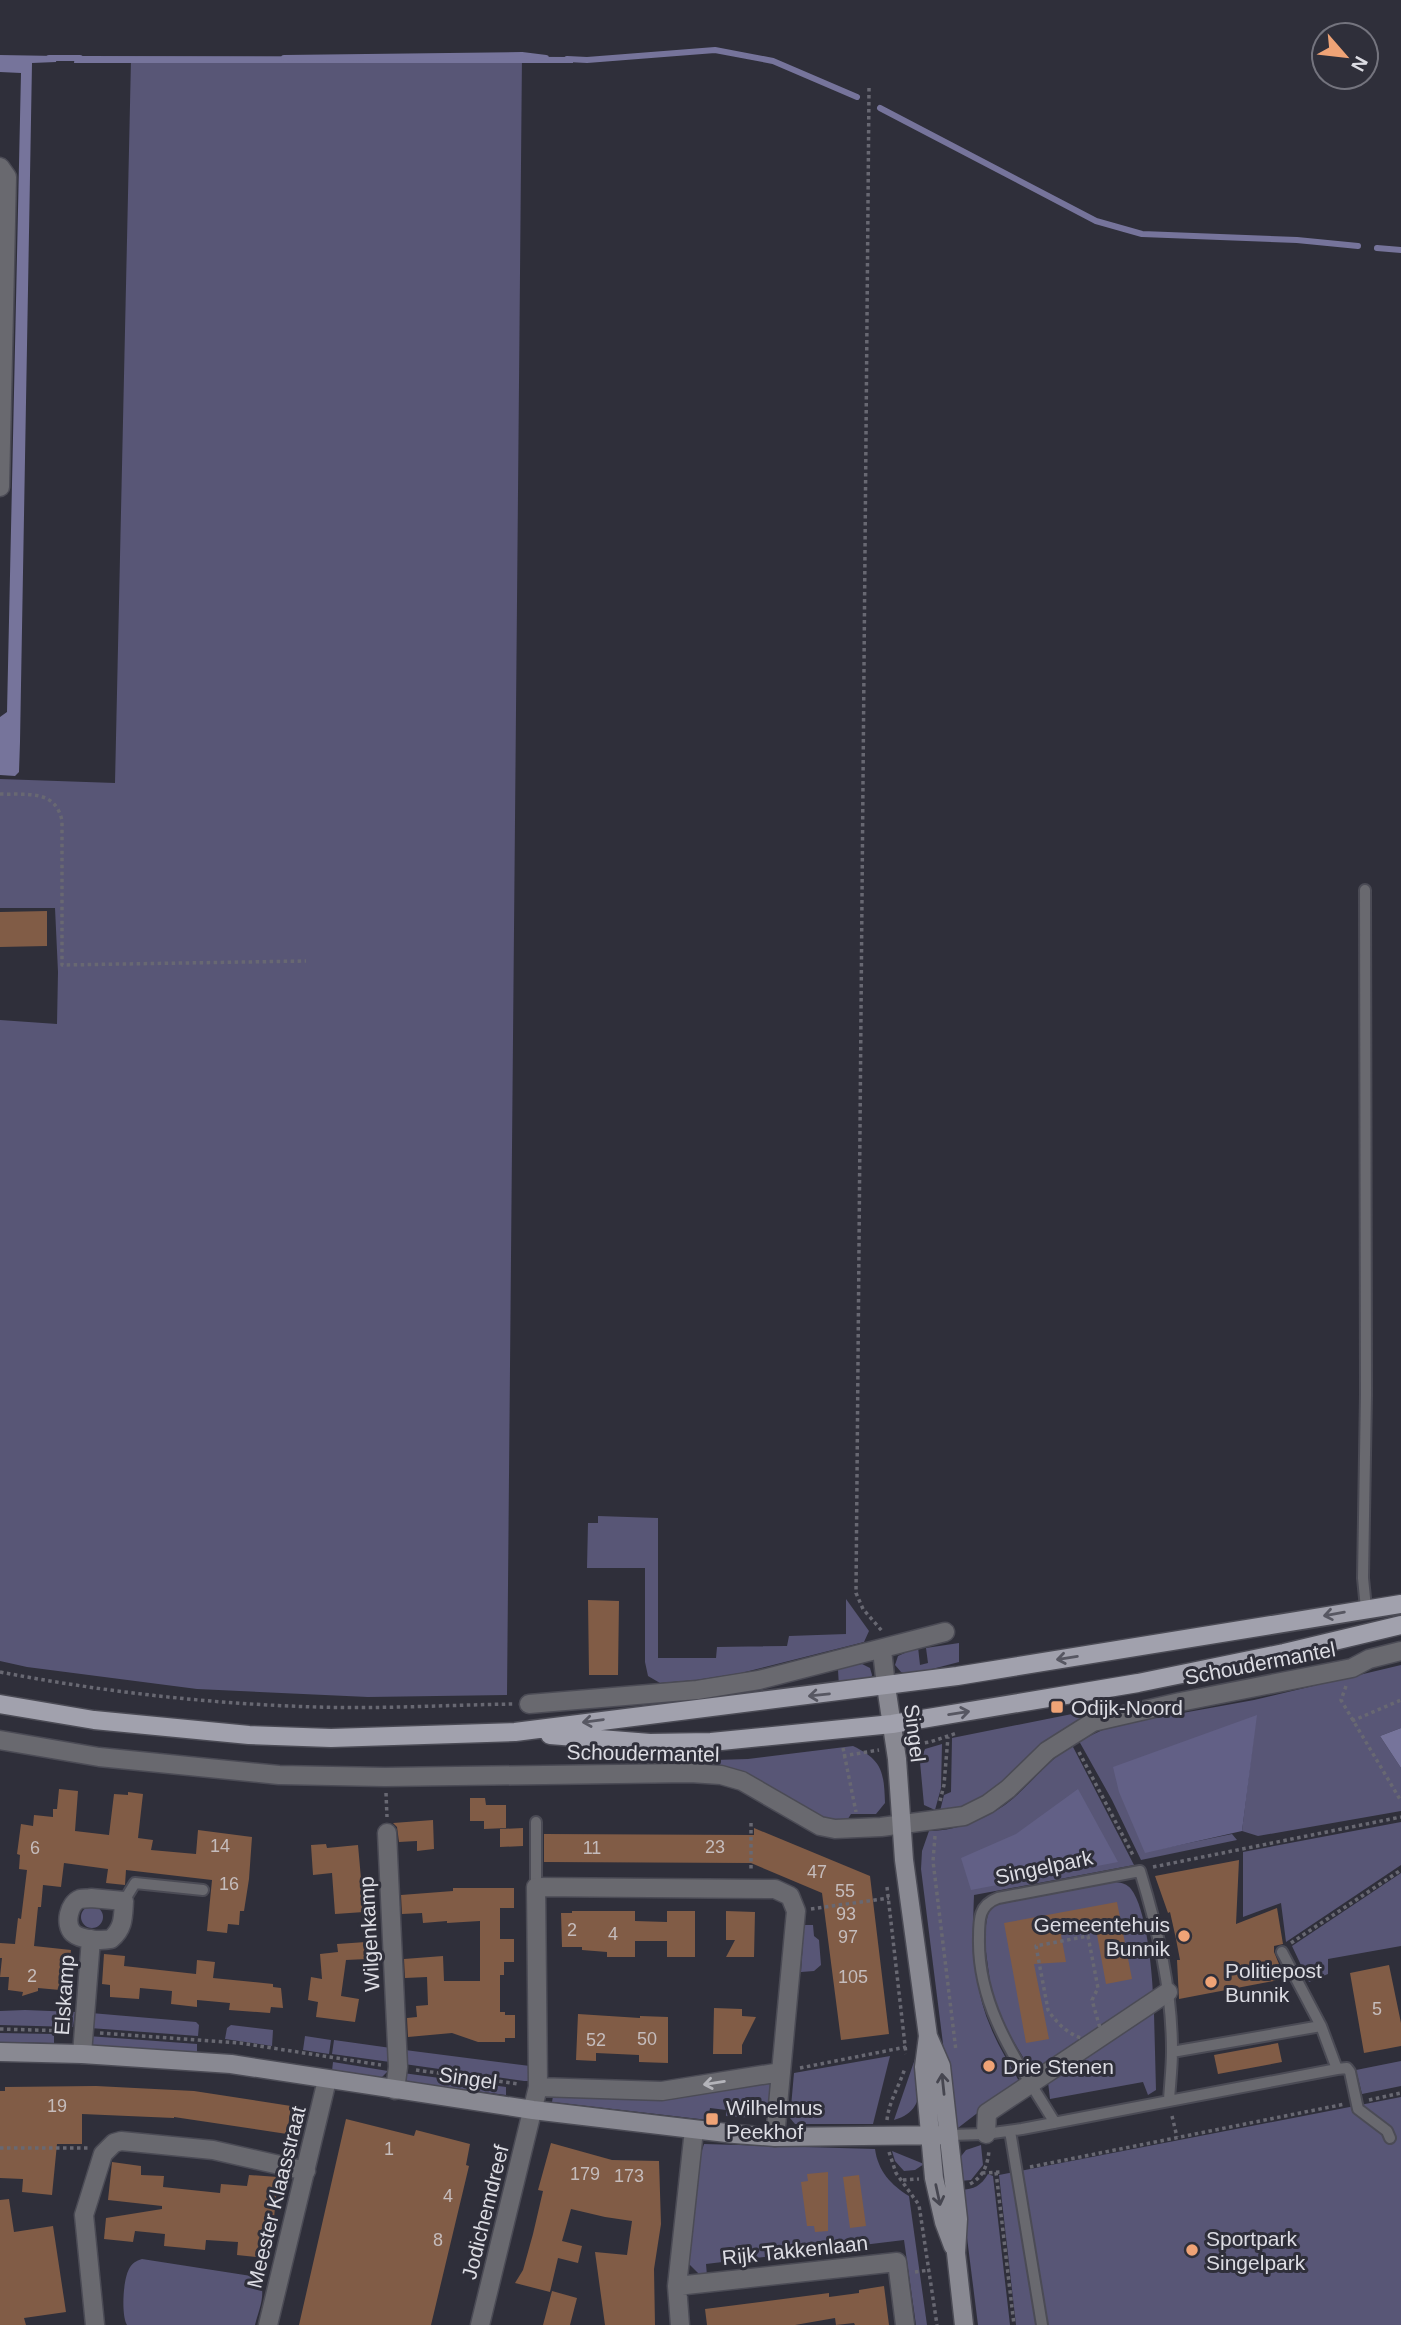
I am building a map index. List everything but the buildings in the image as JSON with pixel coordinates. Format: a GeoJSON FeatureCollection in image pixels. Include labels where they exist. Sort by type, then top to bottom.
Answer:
{"type":"FeatureCollection","features":[{"type":"Feature","properties":{"kind":"main road","name":"Schoudermantel"},"geometry":{"type":"LineString","coordinates":[[0,1704],[94,1720],[249,1735],[331,1738],[515,1732],[957,1676],[1401,1604]]}},
{"type":"Feature","properties":{"kind":"main road","name":"Schoudermantel"},"geometry":{"type":"LineString","coordinates":[[515,1732],[650,1743],[711,1742],[892,1724],[1138,1683],[1284,1653],[1401,1625]]}},
{"type":"Feature","properties":{"kind":"street"},"geometry":{"type":"LineString","coordinates":[[0,167],[7,177],[0,487]]}},
{"type":"Feature","properties":{"kind":"street"},"geometry":{"type":"LineString","coordinates":[[529,1704],[697,1690],[782,1675],[945,1632]]}},
{"type":"Feature","properties":{"kind":"street"},"geometry":{"type":"LineString","coordinates":[[886,1686],[887,1648]]}},
{"type":"Feature","properties":{"kind":"street","name":"Schoudermantel"},"geometry":{"type":"LineString","coordinates":[[0,1740],[99,1757],[279,1775],[721,1775],[742,1781],[820,1826],[859,1829],[964,1816],[988,1804],[1008,1789],[1047,1751],[1093,1722],[1352,1668],[1369,1659],[1401,1651]]}},
{"type":"Feature","properties":{"kind":"street","name":"Singel"},"geometry":{"type":"LineString","coordinates":[[886,1686],[895,1747],[900,1825],[928,2036],[924,2067],[958,2220],[956,2253],[964,2325]]}},
{"type":"Feature","properties":{"kind":"street","name":"Wilgenkamp"},"geometry":{"type":"LineString","coordinates":[[387,1833],[398,2067],[395,2090]]}},
{"type":"Feature","properties":{"kind":"street"},"geometry":{"type":"LineString","coordinates":[[533,2110],[538,2087],[536,1887],[775,1889],[784,1891],[794,1903],[796,1911],[775,2137]]}},
{"type":"Feature","properties":{"kind":"street","name":"Elskamp"},"geometry":{"type":"LineString","coordinates":[[91,1898],[124,1901],[123,1923],[115,1936],[107,1941],[91,1939],[77,1936],[70,1928],[70,1910],[74,1904],[79,1899],[91,1898]]}},
{"type":"Feature","properties":{"kind":"street","name":"Elskamp"},"geometry":{"type":"LineString","coordinates":[[82,2054],[91,1939]]}},
{"type":"Feature","properties":{"kind":"street"},"geometry":{"type":"LineString","coordinates":[[986,2134],[987,2113],[1168,1992]]}},
{"type":"Feature","properties":{"kind":"street","name":"Singel"},"geometry":{"type":"LineString","coordinates":[[0,2052],[82,2054],[231,2064],[533,2110],[694,2130],[775,2137],[939,2135]]}},
{"type":"Feature","properties":{"kind":"street"},"geometry":{"type":"LineString","coordinates":[[538,2087],[662,2091],[781,2072]]}},
{"type":"Feature","properties":{"kind":"street","name":"Meester Klaasstraat"},"geometry":{"type":"LineString","coordinates":[[268,2325],[327,2080]]}},
{"type":"Feature","properties":{"kind":"street","name":"Jodichemdreef"},"geometry":{"type":"LineString","coordinates":[[480,2325],[533,2110]]}},
{"type":"Feature","properties":{"kind":"street"},"geometry":{"type":"LineString","coordinates":[[680,2325],[677,2286],[694,2130]]}},
{"type":"Feature","properties":{"kind":"street"},"geometry":{"type":"LineString","coordinates":[[95,2325],[84,2215],[103,2154],[108,2147],[121,2141],[212,2150],[306,2171]]}},
{"type":"Feature","properties":{"kind":"street","name":"Rijk Takkenlaan"},"geometry":{"type":"LineString","coordinates":[[677,2286],[897,2262],[905,2325]]}},
{"type":"Feature","properties":{"kind":"lane"},"geometry":{"type":"LineString","coordinates":[[1364,890],[1366,1395],[1363,1578],[1366,1608]]}},
{"type":"Feature","properties":{"kind":"lane"},"geometry":{"type":"LineString","coordinates":[[536,1822],[536,1887]]}},
{"type":"Feature","properties":{"kind":"lane"},"geometry":{"type":"LineString","coordinates":[[1140,1871],[1155,1920],[1168,1992],[1172,2052],[1169,2100]]}},
{"type":"Feature","properties":{"kind":"lane","name":"Singelpark"},"geometry":{"type":"LineString","coordinates":[[1055,2123],[1006,2044],[991,2011],[984,1989],[979,1945],[980,1915],[984,1906],[998,1898],[1140,1871]]}},
{"type":"Feature","properties":{"kind":"lane"},"geometry":{"type":"LineString","coordinates":[[124,1901],[135,1883],[202,1890]]}},
{"type":"Feature","properties":{"kind":"lane"},"geometry":{"type":"LineString","coordinates":[[1282,1952],[1321,2026],[1337,2069]]}},
{"type":"Feature","properties":{"kind":"lane"},"geometry":{"type":"LineString","coordinates":[[1172,2052],[1321,2026]]}},
{"type":"Feature","properties":{"kind":"lane"},"geometry":{"type":"LineString","coordinates":[[939,2135],[1010,2131],[1347,2068],[1358,2109],[1387,2131],[1390,2138]]}},
{"type":"Feature","properties":{"kind":"lane"},"geometry":{"type":"LineString","coordinates":[[1010,2131],[1042,2325]]}},
{"type":"Feature","properties":{"kind":"path"},"geometry":{"type":"LineString","coordinates":[[869,88],[856,1592],[863,1609],[886,1635],[887,1648]]}},
{"type":"Feature","properties":{"kind":"path"},"geometry":{"type":"LineString","coordinates":[[0,794],[38,795],[47,798],[60,811],[62,965],[306,961]]}},
{"type":"Feature","properties":{"kind":"path"},"geometry":{"type":"LineString","coordinates":[[1352,1668],[1341,1700],[1401,1801]]}},
{"type":"Feature","properties":{"kind":"path"},"geometry":{"type":"LineString","coordinates":[[0,1672],[52,1682],[189,1699],[317,1707],[529,1704]]}},
{"type":"Feature","properties":{"kind":"path"},"geometry":{"type":"LineString","coordinates":[[1352,1721],[1401,1700]]}},
{"type":"Feature","properties":{"kind":"path"},"geometry":{"type":"LineString","coordinates":[[844,1756],[969,1731]]}},
{"type":"Feature","properties":{"kind":"path"},"geometry":{"type":"LineString","coordinates":[[1070,1735],[1140,1871],[1401,1817]]}},
{"type":"Feature","properties":{"kind":"path"},"geometry":{"type":"LineString","coordinates":[[948,1737],[933,1861],[956,2051]]}},
{"type":"Feature","properties":{"kind":"path"},"geometry":{"type":"LineString","coordinates":[[385,1777],[387,1833]]}},
{"type":"Feature","properties":{"kind":"path"},"geometry":{"type":"LineString","coordinates":[[751,1823],[752,1888]]}},
{"type":"Feature","properties":{"kind":"path"},"geometry":{"type":"LineString","coordinates":[[1282,1952],[1401,1870]]}},
{"type":"Feature","properties":{"kind":"path"},"geometry":{"type":"LineString","coordinates":[[887,1886],[906,2057]]}},
{"type":"Feature","properties":{"kind":"path"},"geometry":{"type":"LineString","coordinates":[[796,1911],[889,1898]]}},
{"type":"Feature","properties":{"kind":"path"},"geometry":{"type":"LineString","coordinates":[[1088,1937],[1098,1988],[1092,2000],[1100,2028],[1097,2041],[1074,2036],[1048,2010],[1036,1946],[1088,1937]]}},
{"type":"Feature","properties":{"kind":"path"},"geometry":{"type":"LineString","coordinates":[[781,2072],[906,2047]]}},
{"type":"Feature","properties":{"kind":"path"},"geometry":{"type":"LineString","coordinates":[[906,2067],[888,2104],[888,2135],[892,2165],[919,2205],[937,2325]]}},
{"type":"Feature","properties":{"kind":"path"},"geometry":{"type":"LineString","coordinates":[[1169,2100],[1177,2137]]}},
{"type":"Feature","properties":{"kind":"path"},"geometry":{"type":"LineString","coordinates":[[986,2134],[988,2160],[982,2173],[1016,2170],[1343,2105]]}},
{"type":"Feature","properties":{"kind":"path"},"geometry":{"type":"LineString","coordinates":[[0,2148],[108,2147]]}},
{"type":"Feature","properties":{"kind":"path"},"geometry":{"type":"LineString","coordinates":[[996,2172],[1014,2325]]}},
{"type":"Feature","properties":{"kind":"shaded area"},"geometry":{"type":"Polygon","coordinates":[[[522,55],[507,1695],[368,1697],[197,1689],[27,1667],[0,1661],[0,1020],[57,1024],[58,972],[55,908],[0,908],[0,779],[115,783],[131,59],[522,55]]]}},
{"type":"Feature","properties":{"kind":"shaded area"},"geometry":{"type":"Polygon","coordinates":[[[598,1516],[658,1518],[658,1658],[716,1658],[717,1647],[787,1646],[789,1636],[846,1634],[846,1599],[869,1631],[864,1642],[741,1673],[660,1683],[648,1676],[645,1662],[645,1568],[587,1568],[588,1523],[598,1523],[598,1516]]]}},
{"type":"Feature","properties":{"kind":"shaded area"},"geometry":{"type":"Polygon","coordinates":[[[959,1643],[959,1662],[909,1675],[901,1672],[895,1665],[898,1656],[918,1647],[920,1665],[928,1663],[926,1648],[959,1643]]]}},
{"type":"Feature","properties":{"kind":"shaded area"},"geometry":{"type":"Polygon","coordinates":[[[862,1664],[870,1668],[871,1680],[839,1687],[838,1670],[842,1666],[862,1664]]]}},
{"type":"Feature","properties":{"kind":"shaded area"},"geometry":{"type":"Polygon","coordinates":[[[1401,1665],[1401,1728],[1380,1736],[1401,1768],[1401,1811],[1258,1836],[1242,1831],[1256,1716],[1145,1852],[1232,1834],[1237,1840],[1141,1860],[1079,1741],[1111,1726],[1254,1700],[1401,1665]]]}},
{"type":"Feature","properties":{"kind":"shaded area"},"geometry":{"type":"Polygon","coordinates":[[[1087,1711],[1095,1712],[1064,1729],[1034,1752],[999,1787],[971,1805],[940,1811],[944,1795],[951,1792],[952,1738],[1087,1711]]]}},
{"type":"Feature","properties":{"kind":"shaded area"},"geometry":{"type":"Polygon","coordinates":[[[1257,1715],[1242,1831],[1145,1853],[1119,1792],[1113,1767],[1257,1715]]]}},
{"type":"Feature","properties":{"kind":"shaded area"},"geometry":{"type":"Polygon","coordinates":[[[942,1744],[941,1788],[935,1810],[924,1805],[920,1762],[925,1749],[942,1744]]]}},
{"type":"Feature","properties":{"kind":"shaded area"},"geometry":{"type":"Polygon","coordinates":[[[1072,1745],[1134,1865],[974,1895],[974,1946],[980,1996],[994,2035],[1019,2081],[954,2131],[921,1869],[922,1851],[929,1831],[965,1825],[989,1815],[1010,1801],[1072,1745]]]}},
{"type":"Feature","properties":{"kind":"shaded area"},"geometry":{"type":"Polygon","coordinates":[[[853,1746],[870,1756],[880,1768],[885,1803],[876,1814],[851,1814],[846,1822],[825,1819],[745,1773],[681,1761],[748,1759],[853,1746]]]}},
{"type":"Feature","properties":{"kind":"shaded area"},"geometry":{"type":"Polygon","coordinates":[[[1078,1789],[1118,1862],[971,1890],[961,1858],[1016,1834],[1078,1789]]]}},
{"type":"Feature","properties":{"kind":"shaded area"},"geometry":{"type":"Polygon","coordinates":[[[1401,1822],[1401,1865],[1286,1942],[1281,1903],[1243,1917],[1243,1852],[1401,1822]]]}},
{"type":"Feature","properties":{"kind":"shaded area"},"geometry":{"type":"Polygon","coordinates":[[[1401,1873],[1401,1946],[1328,1959],[1328,1974],[1309,1982],[1292,1946],[1401,1873]]]}},
{"type":"Feature","properties":{"kind":"shaded area"},"geometry":{"type":"Polygon","coordinates":[[[1116,1882],[1131,1889],[1141,1910],[1150,1955],[1153,1994],[1032,2072],[1000,2019],[990,1982],[986,1952],[988,1913],[995,1905],[1116,1882]]]}},
{"type":"Feature","properties":{"kind":"shaded area"},"geometry":{"type":"Polygon","coordinates":[[[92,1906],[100,1909],[103,1917],[100,1925],[92,1928],[84,1925],[81,1917],[84,1909],[92,1906]]]}},
{"type":"Feature","properties":{"kind":"shaded area"},"geometry":{"type":"Polygon","coordinates":[[[804,1925],[813,1925],[814,1936],[819,1940],[821,1965],[814,1971],[801,1972],[804,1925]]]}},
{"type":"Feature","properties":{"kind":"shaded area"},"geometry":{"type":"Polygon","coordinates":[[[0,2011],[75,2012],[73,2027],[0,2025],[0,2011]]]}},
{"type":"Feature","properties":{"kind":"shaded area"},"geometry":{"type":"Polygon","coordinates":[[[91,2013],[196,2022],[199,2025],[198,2036],[90,2028],[91,2013]]]}},
{"type":"Feature","properties":{"kind":"shaded area"},"geometry":{"type":"Polygon","coordinates":[[[1154,2013],[1156,2090],[1148,2095],[1143,2082],[1050,2099],[1048,2082],[1154,2013]]]}},
{"type":"Feature","properties":{"kind":"shaded area"},"geometry":{"type":"Polygon","coordinates":[[[231,2025],[273,2030],[272,2046],[225,2039],[227,2028],[231,2025]]]}},
{"type":"Feature","properties":{"kind":"shaded area"},"geometry":{"type":"Polygon","coordinates":[[[0,2033],[54,2034],[54,2043],[0,2042],[0,2033]]]}},
{"type":"Feature","properties":{"kind":"shaded area"},"geometry":{"type":"Polygon","coordinates":[[[88,2036],[197,2044],[197,2053],[93,2045],[88,2036]]]}},
{"type":"Feature","properties":{"kind":"shaded area"},"geometry":{"type":"Polygon","coordinates":[[[305,2036],[331,2040],[329,2054],[303,2050],[305,2036]]]}},
{"type":"Feature","properties":{"kind":"shaded area"},"geometry":{"type":"Polygon","coordinates":[[[334,2040],[391,2048],[390,2062],[332,2054],[334,2040]]]}},
{"type":"Feature","properties":{"kind":"shaded area"},"geometry":{"type":"Polygon","coordinates":[[[405,2050],[530,2066],[529,2081],[404,2064],[405,2050]]]}},
{"type":"Feature","properties":{"kind":"shaded area"},"geometry":{"type":"Polygon","coordinates":[[[917,2053],[920,2084],[917,2102],[905,2116],[894,2120],[917,2053]]]}},
{"type":"Feature","properties":{"kind":"shaded area"},"geometry":{"type":"Polygon","coordinates":[[[890,2056],[873,2124],[795,2124],[790,2118],[794,2073],[890,2056]]]}},
{"type":"Feature","properties":{"kind":"shaded area"},"geometry":{"type":"Polygon","coordinates":[[[1401,2061],[1401,2086],[1362,2094],[1356,2070],[1401,2061]]]}},
{"type":"Feature","properties":{"kind":"shaded area"},"geometry":{"type":"Polygon","coordinates":[[[333,2062],[388,2071],[381,2078],[332,2071],[333,2062]]]}},
{"type":"Feature","properties":{"kind":"shaded area"},"geometry":{"type":"Polygon","coordinates":[[[403,2073],[506,2087],[506,2095],[407,2082],[403,2073]]]}},
{"type":"Feature","properties":{"kind":"shaded area"},"geometry":{"type":"Polygon","coordinates":[[[772,2081],[771,2105],[755,2118],[726,2116],[726,2110],[710,2108],[708,2120],[552,2102],[553,2096],[772,2081]]]}},
{"type":"Feature","properties":{"kind":"shaded area","name":"Sportpark Singelpark"},"geometry":{"type":"Polygon","coordinates":[[[1401,2097],[1401,2325],[1016,2325],[999,2175],[1401,2097]]]}},
{"type":"Feature","properties":{"kind":"shaded area"},"geometry":{"type":"Polygon","coordinates":[[[704,2144],[875,2149],[886,2177],[909,2196],[927,2325],[916,2325],[904,2240],[706,2264],[707,2276],[702,2277],[686,2261],[699,2160],[704,2144]]]}},
{"type":"Feature","properties":{"kind":"shaded area"},"geometry":{"type":"Polygon","coordinates":[[[981,2145],[983,2165],[971,2180],[960,2181],[958,2160],[966,2150],[981,2145]]]}},
{"type":"Feature","properties":{"kind":"shaded area"},"geometry":{"type":"Polygon","coordinates":[[[892,2151],[924,2164],[915,2170],[904,2171],[895,2161],[892,2151]]]}},
{"type":"Feature","properties":{"kind":"shaded area"},"geometry":{"type":"Polygon","coordinates":[[[988,2174],[993,2176],[1010,2325],[978,2325],[961,2190],[977,2186],[988,2174]]]}},
{"type":"Feature","properties":{"kind":"shaded area"},"geometry":{"type":"Polygon","coordinates":[[[142,2259],[257,2277],[262,2294],[255,2325],[127,2325],[123,2306],[125,2281],[131,2265],[142,2259]]]}},
{"type":"Feature","properties":{"kind":"water"},"geometry":{"type":"Polygon","coordinates":[[[0,55],[57,56],[56,62],[32,63],[20,742],[19,772],[15,776],[0,775],[0,717],[7,712],[21,73],[0,72],[0,55]]]}},
{"type":"Feature","properties":{"kind":"water"},"geometry":{"type":"Polygon","coordinates":[[[75,56],[573,57],[573,63],[74,63],[75,56]]]}},
{"type":"Feature","properties":{"kind":"water"},"geometry":{"type":"Polygon","coordinates":[[[1401,1728],[1401,1768],[1380,1736],[1401,1728]]]}},
{"type":"Feature","properties":{"kind":"waterway"},"geometry":{"type":"LineString","coordinates":[[567,59],[587,60],[715,50],[773,61],[857,97]]}},
{"type":"Feature","properties":{"kind":"waterway"},"geometry":{"type":"LineString","coordinates":[[284,58],[522,55],[546,58]]}},
{"type":"Feature","properties":{"kind":"waterway"},"geometry":{"type":"LineString","coordinates":[[49,58],[80,58]]}},
{"type":"Feature","properties":{"kind":"waterway"},"geometry":{"type":"LineString","coordinates":[[880,108],[1096,221],[1142,234],[1297,240],[1358,246]]}},
{"type":"Feature","properties":{"kind":"waterway"},"geometry":{"type":"LineString","coordinates":[[1377,248],[1401,250]]}},
{"type":"Feature","properties":{"kind":"place","name":"Odijk-Noord"},"geometry":{"type":"Point","coordinates":[1057,1707]}},
{"type":"Feature","properties":{"kind":"place","name":"Gemeentehuis Bunnik"},"geometry":{"type":"Point","coordinates":[1184,1936]}},
{"type":"Feature","properties":{"kind":"place","name":"Politiepost Bunnik"},"geometry":{"type":"Point","coordinates":[1211,1982]}},
{"type":"Feature","properties":{"kind":"place","name":"Drie Stenen"},"geometry":{"type":"Point","coordinates":[989,2066]}},
{"type":"Feature","properties":{"kind":"place","name":"Wilhelmus Peekhof"},"geometry":{"type":"Point","coordinates":[712,2119]}},
{"type":"Feature","properties":{"kind":"place","name":"Sportpark Singelpark"},"geometry":{"type":"Point","coordinates":[1192,2250]}}]}
